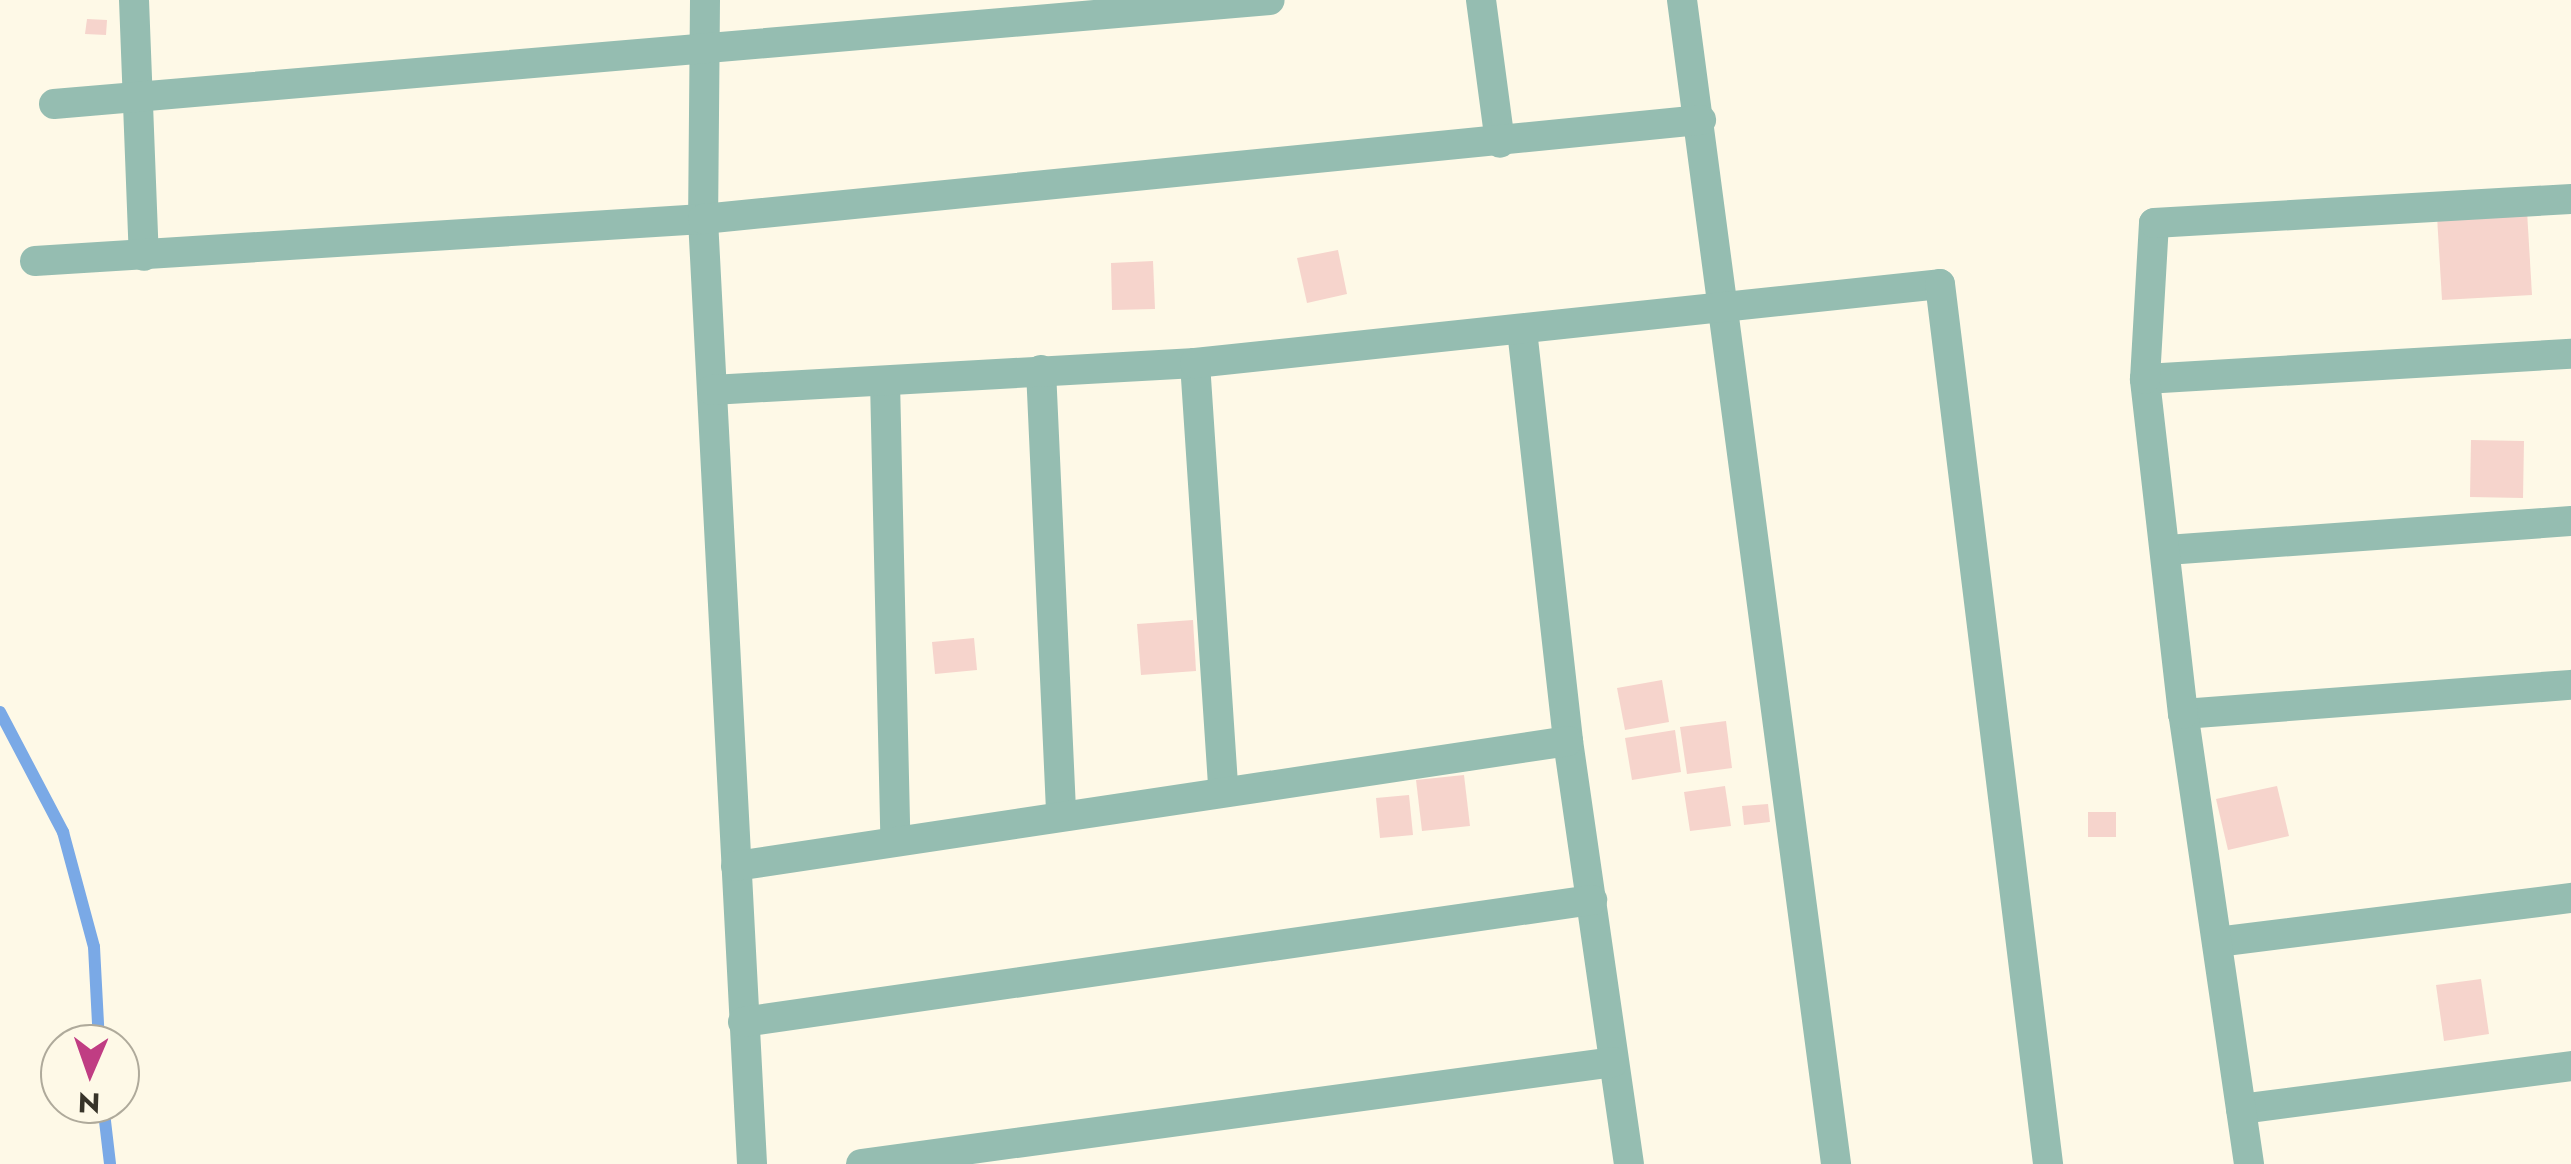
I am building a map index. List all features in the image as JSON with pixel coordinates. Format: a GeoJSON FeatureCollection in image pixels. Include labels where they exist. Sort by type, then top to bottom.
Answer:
{"type":"FeatureCollection","features":[{"type":"Feature","properties":{"kind":"street"},"geometry":{"type":"LineString","coordinates":[[134,0],[144,256]]}},
{"type":"Feature","properties":{"kind":"street"},"geometry":{"type":"LineString","coordinates":[[705,0],[703,219],[752,1164]]}},
{"type":"Feature","properties":{"kind":"street"},"geometry":{"type":"LineString","coordinates":[[54,104],[1270,0]]}},
{"type":"Feature","properties":{"kind":"street"},"geometry":{"type":"LineString","coordinates":[[1481,0],[1500,143]]}},
{"type":"Feature","properties":{"kind":"street"},"geometry":{"type":"LineString","coordinates":[[1682,0],[1701,120],[1836,1164]]}},
{"type":"Feature","properties":{"kind":"street"},"geometry":{"type":"LineString","coordinates":[[35,260],[703,219],[1500,143],[1701,120]]}},
{"type":"Feature","properties":{"kind":"street"},"geometry":{"type":"LineString","coordinates":[[2249,1164],[2184,714],[2145,378],[2154,223],[2571,199]]}},
{"type":"Feature","properties":{"kind":"street"},"geometry":{"type":"LineString","coordinates":[[712,390],[1195,364],[1940,284],[2048,1164]]}},
{"type":"Feature","properties":{"kind":"street"},"geometry":{"type":"LineString","coordinates":[[1522,330],[1568,741],[1628,1164]]}},
{"type":"Feature","properties":{"kind":"street"},"geometry":{"type":"LineString","coordinates":[[2145,378],[2571,354]]}},
{"type":"Feature","properties":{"kind":"street"},"geometry":{"type":"LineString","coordinates":[[1195,364],[1224,789]]}},
{"type":"Feature","properties":{"kind":"street"},"geometry":{"type":"LineString","coordinates":[[1042,370],[1061,815]]}},
{"type":"Feature","properties":{"kind":"street"},"geometry":{"type":"LineString","coordinates":[[885,382],[896,838]]}},
{"type":"Feature","properties":{"kind":"street"},"geometry":{"type":"LineString","coordinates":[[2167,550],[2571,520]]}},
{"type":"Feature","properties":{"kind":"street"},"geometry":{"type":"LineString","coordinates":[[2184,714],[2571,685]]}},
{"type":"Feature","properties":{"kind":"street"},"geometry":{"type":"LineString","coordinates":[[736,866],[896,838],[1568,741]]}},
{"type":"Feature","properties":{"kind":"street"},"geometry":{"type":"LineString","coordinates":[[2217,942],[2571,898]]}},
{"type":"Feature","properties":{"kind":"street"},"geometry":{"type":"LineString","coordinates":[[744,1022],[1592,900]]}},
{"type":"Feature","properties":{"kind":"street"},"geometry":{"type":"LineString","coordinates":[[861,1164],[1613,1062]]}},
{"type":"Feature","properties":{"kind":"street"},"geometry":{"type":"LineString","coordinates":[[2241,1109],[2571,1066]]}},
{"type":"Feature","properties":{"kind":"building"},"geometry":{"type":"Polygon","coordinates":[[[87,19],[107,20],[106,35],[85,34],[87,19]]]}},
{"type":"Feature","properties":{"kind":"building"},"geometry":{"type":"Polygon","coordinates":[[[2527,211],[2532,295],[2442,300],[2437,216],[2527,211]]]}},
{"type":"Feature","properties":{"kind":"building"},"geometry":{"type":"Polygon","coordinates":[[[1338,250],[1347,294],[1307,303],[1297,258],[1338,250]]]}},
{"type":"Feature","properties":{"kind":"building"},"geometry":{"type":"Polygon","coordinates":[[[1153,261],[1155,309],[1112,310],[1111,263],[1153,261]]]}},
{"type":"Feature","properties":{"kind":"building"},"geometry":{"type":"Polygon","coordinates":[[[2471,440],[2524,441],[2523,498],[2470,497],[2471,440]]]}},
{"type":"Feature","properties":{"kind":"building"},"geometry":{"type":"Polygon","coordinates":[[[1193,620],[1196,671],[1141,675],[1137,624],[1193,620]]]}},
{"type":"Feature","properties":{"kind":"building"},"geometry":{"type":"Polygon","coordinates":[[[974,638],[977,670],[935,674],[932,642],[974,638]]]}},
{"type":"Feature","properties":{"kind":"building"},"geometry":{"type":"Polygon","coordinates":[[[1662,680],[1669,722],[1625,730],[1617,688],[1662,680]]]}},
{"type":"Feature","properties":{"kind":"building"},"geometry":{"type":"Polygon","coordinates":[[[1726,721],[1732,768],[1687,774],[1680,727],[1726,721]]]}},
{"type":"Feature","properties":{"kind":"building"},"geometry":{"type":"Polygon","coordinates":[[[1675,730],[1681,772],[1632,780],[1625,738],[1675,730]]]}},
{"type":"Feature","properties":{"kind":"building"},"geometry":{"type":"Polygon","coordinates":[[[1464,775],[1470,826],[1422,831],[1416,780],[1464,775]]]}},
{"type":"Feature","properties":{"kind":"building"},"geometry":{"type":"Polygon","coordinates":[[[1725,786],[1731,826],[1690,831],[1684,792],[1725,786]]]}},
{"type":"Feature","properties":{"kind":"building"},"geometry":{"type":"Polygon","coordinates":[[[2277,786],[2289,836],[2228,850],[2216,799],[2277,786]]]}},
{"type":"Feature","properties":{"kind":"building"},"geometry":{"type":"Polygon","coordinates":[[[1409,795],[1413,835],[1380,838],[1376,798],[1409,795]]]}},
{"type":"Feature","properties":{"kind":"building"},"geometry":{"type":"Polygon","coordinates":[[[1768,804],[1770,822],[1744,825],[1742,806],[1768,804]]]}},
{"type":"Feature","properties":{"kind":"building"},"geometry":{"type":"Polygon","coordinates":[[[2088,812],[2116,812],[2116,837],[2088,837],[2088,812]]]}},
{"type":"Feature","properties":{"kind":"building"},"geometry":{"type":"Polygon","coordinates":[[[2481,979],[2489,1034],[2444,1041],[2436,985],[2481,979]]]}},
{"type":"Feature","properties":{"kind":"waterway"},"geometry":{"type":"LineString","coordinates":[[0,712],[63,832],[94,947],[98,1024]]}},
{"type":"Feature","properties":{"kind":"waterway"},"geometry":{"type":"LineString","coordinates":[[105,1124],[110,1164]]}}]}
